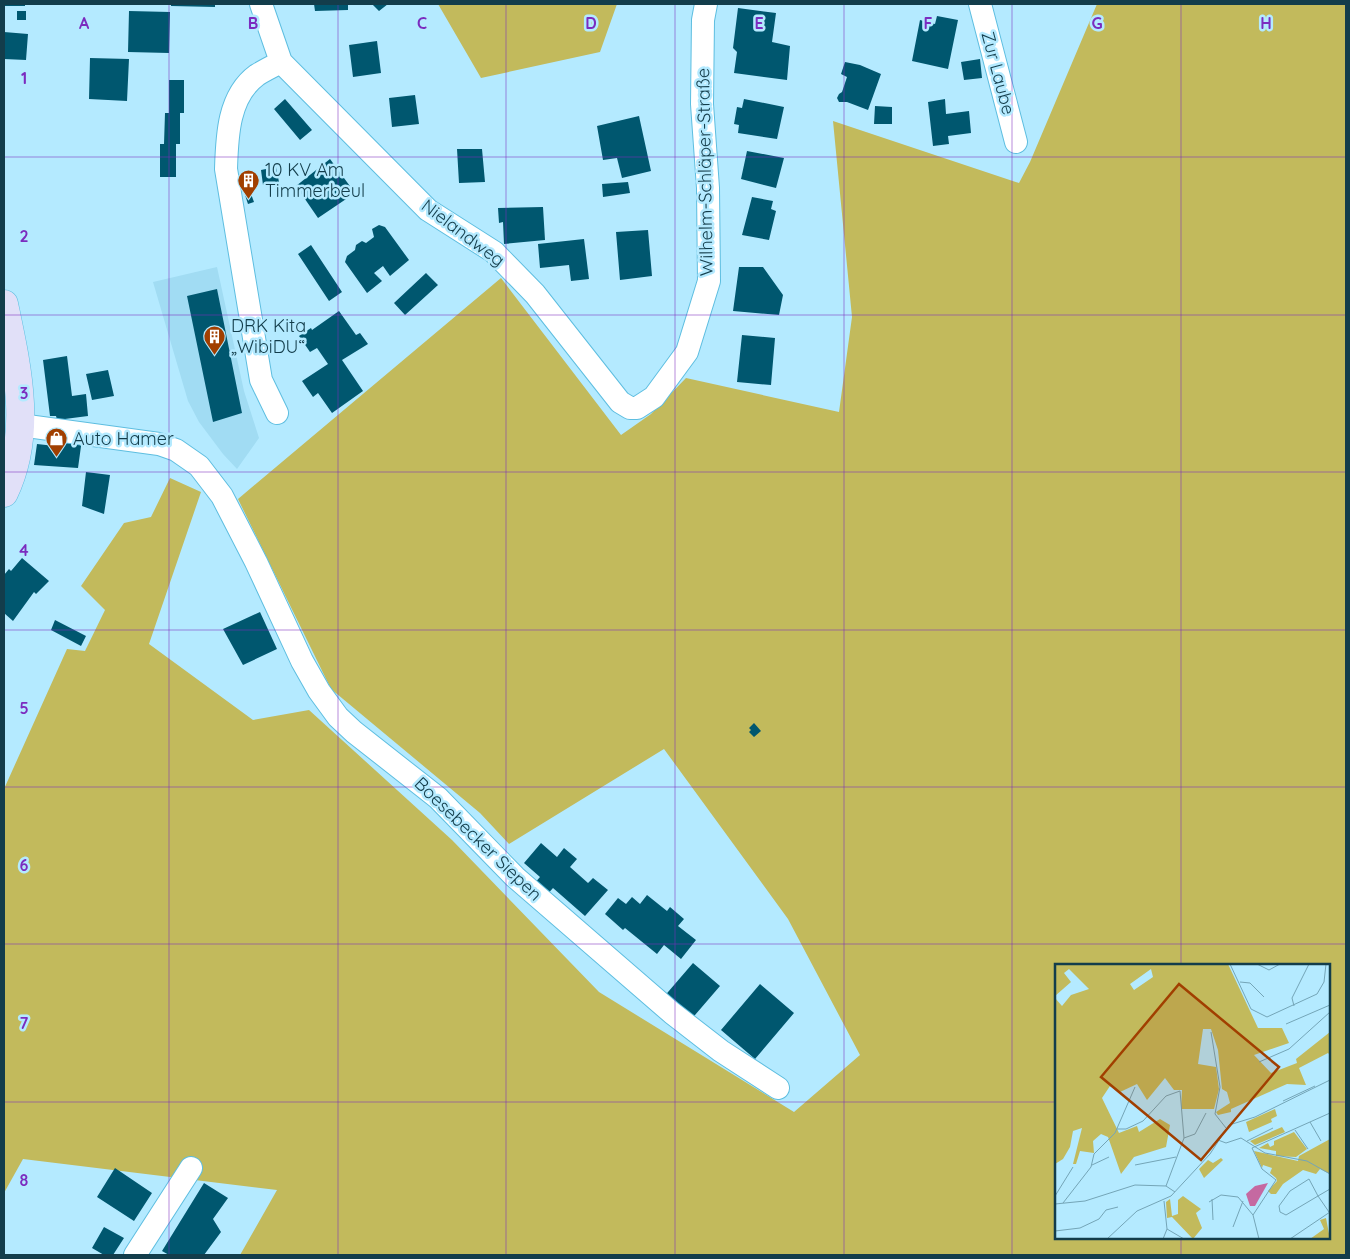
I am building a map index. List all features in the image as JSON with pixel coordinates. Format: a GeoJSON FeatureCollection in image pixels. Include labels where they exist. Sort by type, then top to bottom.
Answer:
{"type":"FeatureCollection","features":[{"type":"Feature","properties":{"kind":"street","name":"Nielandweg"},"geometry":{"type":"LineString","coordinates":[[261,4],[281,62],[428,210],[494,252],[536,294],[620,402],[630,408],[637,408]]}},
{"type":"Feature","properties":{"kind":"street","name":"Wilhelm-Schläper-Straße"},"geometry":{"type":"LineString","coordinates":[[637,408],[654,397],[687,352],[708,281],[708,188],[702,104],[703,20],[706,4]]}},
{"type":"Feature","properties":{"kind":"street","name":"Zur Laube"},"geometry":{"type":"LineString","coordinates":[[980,4],[1016,142]]}},
{"type":"Feature","properties":{"kind":"street"},"geometry":{"type":"LineString","coordinates":[[277,413],[261,380],[226,169],[227,138],[233,110],[244,88],[256,76],[281,62]]}},
{"type":"Feature","properties":{"kind":"street"},"geometry":{"type":"LineString","coordinates":[[4,304],[16,360],[21,400],[20,425],[14,469],[4,493]]}},
{"type":"Feature","properties":{"kind":"street","name":"Boesebecker Siepen"},"geometry":{"type":"LineString","coordinates":[[20,425],[160,444],[176,450],[199,466],[209,477],[227,505],[302,661],[319,691],[338,717],[354,732],[438,798],[509,872],[672,1013],[721,1051],[778,1088]]}},
{"type":"Feature","properties":{"kind":"street"},"geometry":{"type":"LineString","coordinates":[[135,1255],[191,1168]]}},
{"type":"Feature","properties":{"kind":"shaded area"},"geometry":{"type":"Polygon","coordinates":[[[438,4],[617,4],[600,52],[481,78],[438,4]]]}},
{"type":"Feature","properties":{"kind":"shaded area"},"geometry":{"type":"Polygon","coordinates":[[[1097,4],[1346,4],[1346,1255],[240,1255],[277,1190],[23,1159],[4,1193],[4,789],[67,649],[85,651],[105,610],[81,586],[124,523],[151,517],[170,478],[201,492],[149,644],[253,720],[309,710],[452,840],[599,992],[794,1112],[860,1055],[788,919],[664,749],[509,844],[480,813],[331,689],[238,499],[501,278],[621,435],[651,414],[686,378],[839,412],[852,317],[833,121],[1019,183],[1030,162],[1097,4]]]}},
{"type":"Feature","properties":{"kind":"shaded area"},"geometry":{"type":"Polygon","coordinates":[[[217,267],[244,391],[259,438],[237,469],[199,422],[188,401],[153,282],[217,267]]]}},
{"type":"Feature","properties":{"kind":"building"},"geometry":{"type":"Polygon","coordinates":[[[4,4],[25,4],[25,6],[4,6],[4,4]]]}},
{"type":"Feature","properties":{"kind":"building"},"geometry":{"type":"Polygon","coordinates":[[[171,4],[215,4],[215,7],[171,6],[171,4]]]}},
{"type":"Feature","properties":{"kind":"building"},"geometry":{"type":"Polygon","coordinates":[[[314,4],[348,4],[348,10],[315,11],[314,4]]]}},
{"type":"Feature","properties":{"kind":"building"},"geometry":{"type":"Polygon","coordinates":[[[372,4],[388,4],[379,11],[372,4]]]}},
{"type":"Feature","properties":{"kind":"building"},"geometry":{"type":"Polygon","coordinates":[[[738,8],[776,13],[772,42],[790,46],[787,80],[734,73],[737,52],[733,48],[738,8]]]}},
{"type":"Feature","properties":{"kind":"building"},"geometry":{"type":"Polygon","coordinates":[[[17,11],[26,11],[26,20],[17,20],[17,11]]]}},
{"type":"Feature","properties":{"kind":"building"},"geometry":{"type":"Polygon","coordinates":[[[129,11],[170,12],[169,53],[128,52],[129,11]]]}},
{"type":"Feature","properties":{"kind":"building"},"geometry":{"type":"Polygon","coordinates":[[[937,16],[958,20],[948,69],[912,61],[920,20],[935,24],[937,16]]]}},
{"type":"Feature","properties":{"kind":"building"},"geometry":{"type":"Polygon","coordinates":[[[4,32],[28,34],[26,60],[4,59],[4,32]]]}},
{"type":"Feature","properties":{"kind":"building"},"geometry":{"type":"Polygon","coordinates":[[[377,41],[381,73],[353,77],[349,45],[377,41]]]}},
{"type":"Feature","properties":{"kind":"building"},"geometry":{"type":"Polygon","coordinates":[[[90,58],[129,59],[127,101],[89,99],[90,58]]]}},
{"type":"Feature","properties":{"kind":"building"},"geometry":{"type":"Polygon","coordinates":[[[980,59],[982,78],[964,80],[961,62],[980,59]]]}},
{"type":"Feature","properties":{"kind":"building"},"geometry":{"type":"Polygon","coordinates":[[[845,62],[860,65],[881,74],[868,110],[847,102],[839,102],[837,98],[842,92],[847,77],[841,74],[845,62]]]}},
{"type":"Feature","properties":{"kind":"building"},"geometry":{"type":"Polygon","coordinates":[[[169,80],[184,80],[184,113],[180,113],[180,144],[176,144],[176,177],[160,177],[160,144],[164,144],[165,113],[169,113],[169,80]]]}},
{"type":"Feature","properties":{"kind":"building"},"geometry":{"type":"Polygon","coordinates":[[[415,95],[419,124],[392,127],[389,98],[415,95]]]}},
{"type":"Feature","properties":{"kind":"building"},"geometry":{"type":"Polygon","coordinates":[[[285,99],[312,130],[300,140],[274,109],[285,99]]]}},
{"type":"Feature","properties":{"kind":"building"},"geometry":{"type":"Polygon","coordinates":[[[744,99],[784,107],[777,139],[738,133],[739,125],[734,124],[737,107],[742,108],[744,99]]]}},
{"type":"Feature","properties":{"kind":"building"},"geometry":{"type":"Polygon","coordinates":[[[945,99],[946,114],[969,111],[971,133],[948,136],[949,144],[933,146],[928,102],[945,99]]]}},
{"type":"Feature","properties":{"kind":"building"},"geometry":{"type":"Polygon","coordinates":[[[875,106],[892,107],[892,124],[874,124],[875,106]]]}},
{"type":"Feature","properties":{"kind":"building"},"geometry":{"type":"Polygon","coordinates":[[[639,116],[651,171],[622,178],[617,158],[603,160],[597,126],[639,116]]]}},
{"type":"Feature","properties":{"kind":"building"},"geometry":{"type":"Polygon","coordinates":[[[457,149],[482,149],[485,182],[459,183],[457,149]]]}},
{"type":"Feature","properties":{"kind":"building"},"geometry":{"type":"Polygon","coordinates":[[[747,151],[784,158],[776,188],[741,179],[747,151]]]}},
{"type":"Feature","properties":{"kind":"building"},"geometry":{"type":"Polygon","coordinates":[[[330,159],[355,193],[318,218],[296,186],[330,159]]]}},
{"type":"Feature","properties":{"kind":"building"},"geometry":{"type":"Polygon","coordinates":[[[276,167],[279,182],[263,185],[261,170],[276,167]]]}},
{"type":"Feature","properties":{"kind":"building"},"geometry":{"type":"Polygon","coordinates":[[[628,182],[630,193],[603,197],[602,184],[628,182]]]}},
{"type":"Feature","properties":{"kind":"building","name":"10 KV Am Timmerbeul"},"geometry":{"type":"Polygon","coordinates":[[[251,194],[254,202],[248,204],[245,195],[251,194]]]}},
{"type":"Feature","properties":{"kind":"building"},"geometry":{"type":"Polygon","coordinates":[[[752,197],[773,201],[771,209],[776,211],[769,240],[742,235],[752,197]]]}},
{"type":"Feature","properties":{"kind":"building"},"geometry":{"type":"Polygon","coordinates":[[[543,207],[545,240],[504,244],[503,222],[499,223],[498,208],[543,207]]]}},
{"type":"Feature","properties":{"kind":"building"},"geometry":{"type":"Polygon","coordinates":[[[379,225],[385,227],[409,260],[390,276],[383,266],[374,273],[382,281],[367,293],[345,262],[347,256],[355,250],[356,245],[362,241],[366,243],[374,237],[372,229],[379,225]]]}},
{"type":"Feature","properties":{"kind":"building"},"geometry":{"type":"Polygon","coordinates":[[[648,230],[652,276],[620,280],[616,232],[648,230]]]}},
{"type":"Feature","properties":{"kind":"building"},"geometry":{"type":"Polygon","coordinates":[[[584,239],[589,279],[571,281],[569,265],[540,268],[538,244],[584,239]]]}},
{"type":"Feature","properties":{"kind":"building"},"geometry":{"type":"Polygon","coordinates":[[[311,245],[342,292],[329,301],[298,254],[311,245]]]}},
{"type":"Feature","properties":{"kind":"building"},"geometry":{"type":"Polygon","coordinates":[[[739,267],[763,267],[783,295],[779,315],[733,311],[739,267]]]}},
{"type":"Feature","properties":{"kind":"building"},"geometry":{"type":"Polygon","coordinates":[[[426,273],[438,285],[405,315],[394,303],[426,273]]]}},
{"type":"Feature","properties":{"kind":"building","name":"DRK Kita „WibiDU“"},"geometry":{"type":"Polygon","coordinates":[[[217,289],[242,413],[213,422],[187,296],[217,289]]]}},
{"type":"Feature","properties":{"kind":"building"},"geometry":{"type":"Polygon","coordinates":[[[339,311],[356,335],[360,333],[368,344],[342,360],[363,391],[332,413],[318,393],[313,397],[302,381],[328,364],[317,348],[310,352],[299,336],[311,328],[312,330],[339,311]]]}},
{"type":"Feature","properties":{"kind":"building"},"geometry":{"type":"Polygon","coordinates":[[[742,335],[775,338],[771,385],[737,382],[742,335]]]}},
{"type":"Feature","properties":{"kind":"building"},"geometry":{"type":"Polygon","coordinates":[[[67,356],[72,396],[86,394],[88,416],[57,420],[56,416],[50,416],[43,360],[67,356]]]}},
{"type":"Feature","properties":{"kind":"building"},"geometry":{"type":"Polygon","coordinates":[[[108,370],[114,396],[92,400],[86,374],[108,370]]]}},
{"type":"Feature","properties":{"kind":"building","name":"Auto Hamer"},"geometry":{"type":"Polygon","coordinates":[[[56,436],[82,439],[78,468],[34,465],[37,444],[55,446],[56,436]]]}},
{"type":"Feature","properties":{"kind":"building"},"geometry":{"type":"Polygon","coordinates":[[[86,472],[110,475],[104,514],[82,506],[86,472]]]}},
{"type":"Feature","properties":{"kind":"building"},"geometry":{"type":"Polygon","coordinates":[[[22,558],[49,581],[36,594],[34,592],[13,621],[4,613],[4,575],[9,569],[11,571],[22,558]]]}},
{"type":"Feature","properties":{"kind":"building"},"geometry":{"type":"Polygon","coordinates":[[[260,612],[277,649],[243,665],[223,629],[260,612]]]}},
{"type":"Feature","properties":{"kind":"building"},"geometry":{"type":"Polygon","coordinates":[[[55,620],[86,636],[81,646],[51,630],[55,620]]]}},
{"type":"Feature","properties":{"kind":"building"},"geometry":{"type":"Polygon","coordinates":[[[754,723],[761,731],[754,737],[749,732],[751,730],[749,728],[754,723]]]}},
{"type":"Feature","properties":{"kind":"building"},"geometry":{"type":"Polygon","coordinates":[[[541,843],[557,857],[564,848],[577,859],[570,867],[588,883],[593,878],[608,890],[585,916],[553,888],[546,896],[533,885],[540,877],[524,863],[541,843]]]}},
{"type":"Feature","properties":{"kind":"building"},"geometry":{"type":"Polygon","coordinates":[[[647,895],[667,911],[670,907],[684,919],[678,926],[696,940],[681,959],[664,945],[657,954],[625,928],[623,930],[605,914],[618,898],[626,904],[632,897],[640,904],[647,895]]]}},
{"type":"Feature","properties":{"kind":"building"},"geometry":{"type":"Polygon","coordinates":[[[693,963],[720,986],[689,1022],[662,999],[693,963]]]}},
{"type":"Feature","properties":{"kind":"building"},"geometry":{"type":"Polygon","coordinates":[[[760,984],[794,1013],[755,1059],[721,1030],[760,984]]]}},
{"type":"Feature","properties":{"kind":"building"},"geometry":{"type":"Polygon","coordinates":[[[115,1168],[152,1193],[134,1221],[97,1197],[115,1168]]]}},
{"type":"Feature","properties":{"kind":"building"},"geometry":{"type":"Polygon","coordinates":[[[204,1183],[228,1198],[213,1219],[221,1232],[204,1255],[169,1255],[162,1251],[204,1183]]]}},
{"type":"Feature","properties":{"kind":"building"},"geometry":{"type":"Polygon","coordinates":[[[104,1227],[124,1238],[113,1255],[104,1255],[92,1248],[104,1227]]]}},
{"type":"Feature","properties":{"kind":"place","name":"10 KV Am Timmerbeul"},"geometry":{"type":"Point","coordinates":[249,199]}},
{"type":"Feature","properties":{"kind":"place","name":"DRK Kita „WibiDU“"},"geometry":{"type":"Point","coordinates":[215,355]}},
{"type":"Feature","properties":{"kind":"place","name":"Auto Hamer"},"geometry":{"type":"Point","coordinates":[57,458]}}]}
